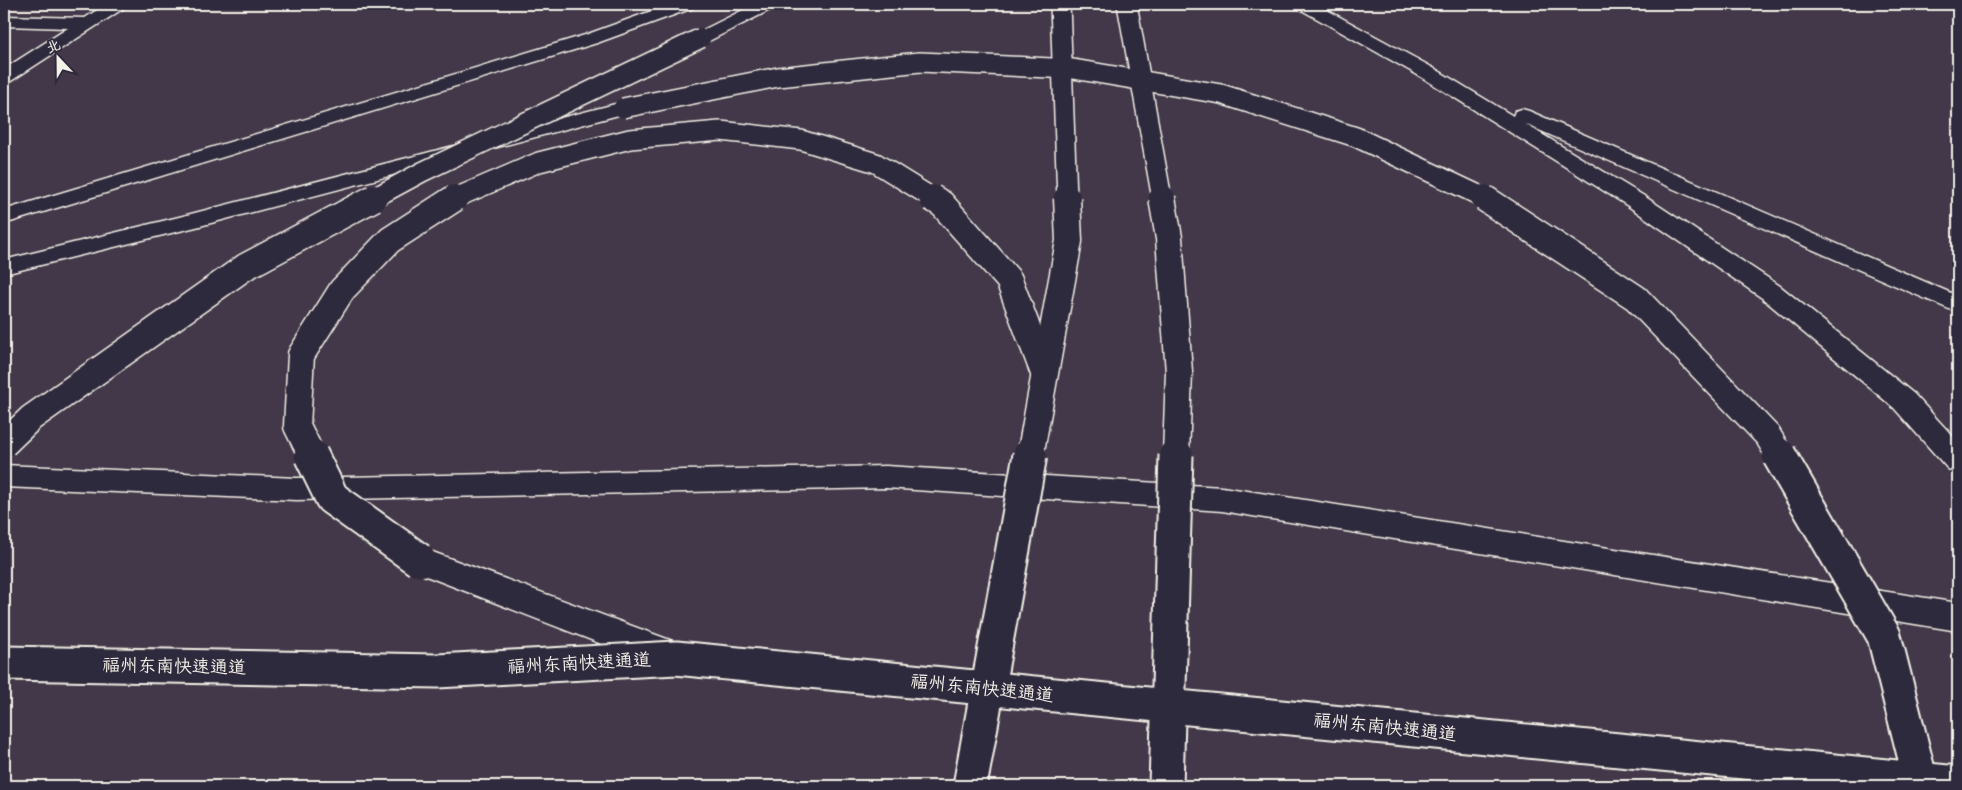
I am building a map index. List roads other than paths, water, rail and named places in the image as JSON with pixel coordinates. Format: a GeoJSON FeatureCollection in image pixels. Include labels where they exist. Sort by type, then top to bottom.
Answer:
{"type":"FeatureCollection","features":[{"type":"Feature","properties":{"kind":"main road"},"geometry":{"type":"LineString","coordinates":[[4,77],[118,4]]}},
{"type":"Feature","properties":{"kind":"main road"},"geometry":{"type":"LineString","coordinates":[[4,217],[591,38],[687,4]]}},
{"type":"Feature","properties":{"kind":"main road"},"geometry":{"type":"LineString","coordinates":[[4,444],[30,418],[245,267],[422,172],[702,38],[768,4]]}},
{"type":"Feature","properties":{"kind":"main road"},"geometry":{"type":"LineString","coordinates":[[970,786],[1069,241],[1060,4]]}},
{"type":"Feature","properties":{"kind":"main road"},"geometry":{"type":"LineString","coordinates":[[1127,4],[1170,238],[1179,372],[1166,786]]}},
{"type":"Feature","properties":{"kind":"main road"},"geometry":{"type":"LineString","coordinates":[[1304,4],[1430,74],[1636,201],[1770,292],[1904,401],[1958,461]]}},
{"type":"Feature","properties":{"kind":"main road"},"geometry":{"type":"LineString","coordinates":[[4,21],[88,23]]}},
{"type":"Feature","properties":{"kind":"main road"},"geometry":{"type":"LineString","coordinates":[[4,267],[197,220],[623,108],[778,77],[920,62],[1073,69],[1221,94],[1356,137],[1489,200],[1636,298],[1768,436],[1884,636],[1922,786]]}},
{"type":"Feature","properties":{"kind":"main road"},"geometry":{"type":"LineString","coordinates":[[1430,74],[1958,305]]}},
{"type":"Feature","properties":{"kind":"main road"},"geometry":{"type":"LineString","coordinates":[[676,658],[418,560],[332,498],[297,426],[301,354],[342,290],[390,240],[458,196],[539,162],[630,139],[720,131],[801,140],[876,163],[942,204],[1009,280],[1044,374]]}},
{"type":"Feature","properties":{"kind":"main road"},"geometry":{"type":"LineString","coordinates":[[4,476],[296,489],[886,477],[1222,499],[1958,617]]}},
{"type":"Feature","properties":{"kind":"main road","name":"福州东南快速通道"},"geometry":{"type":"LineString","coordinates":[[4,663],[437,671],[676,658],[1958,783]]}}]}
